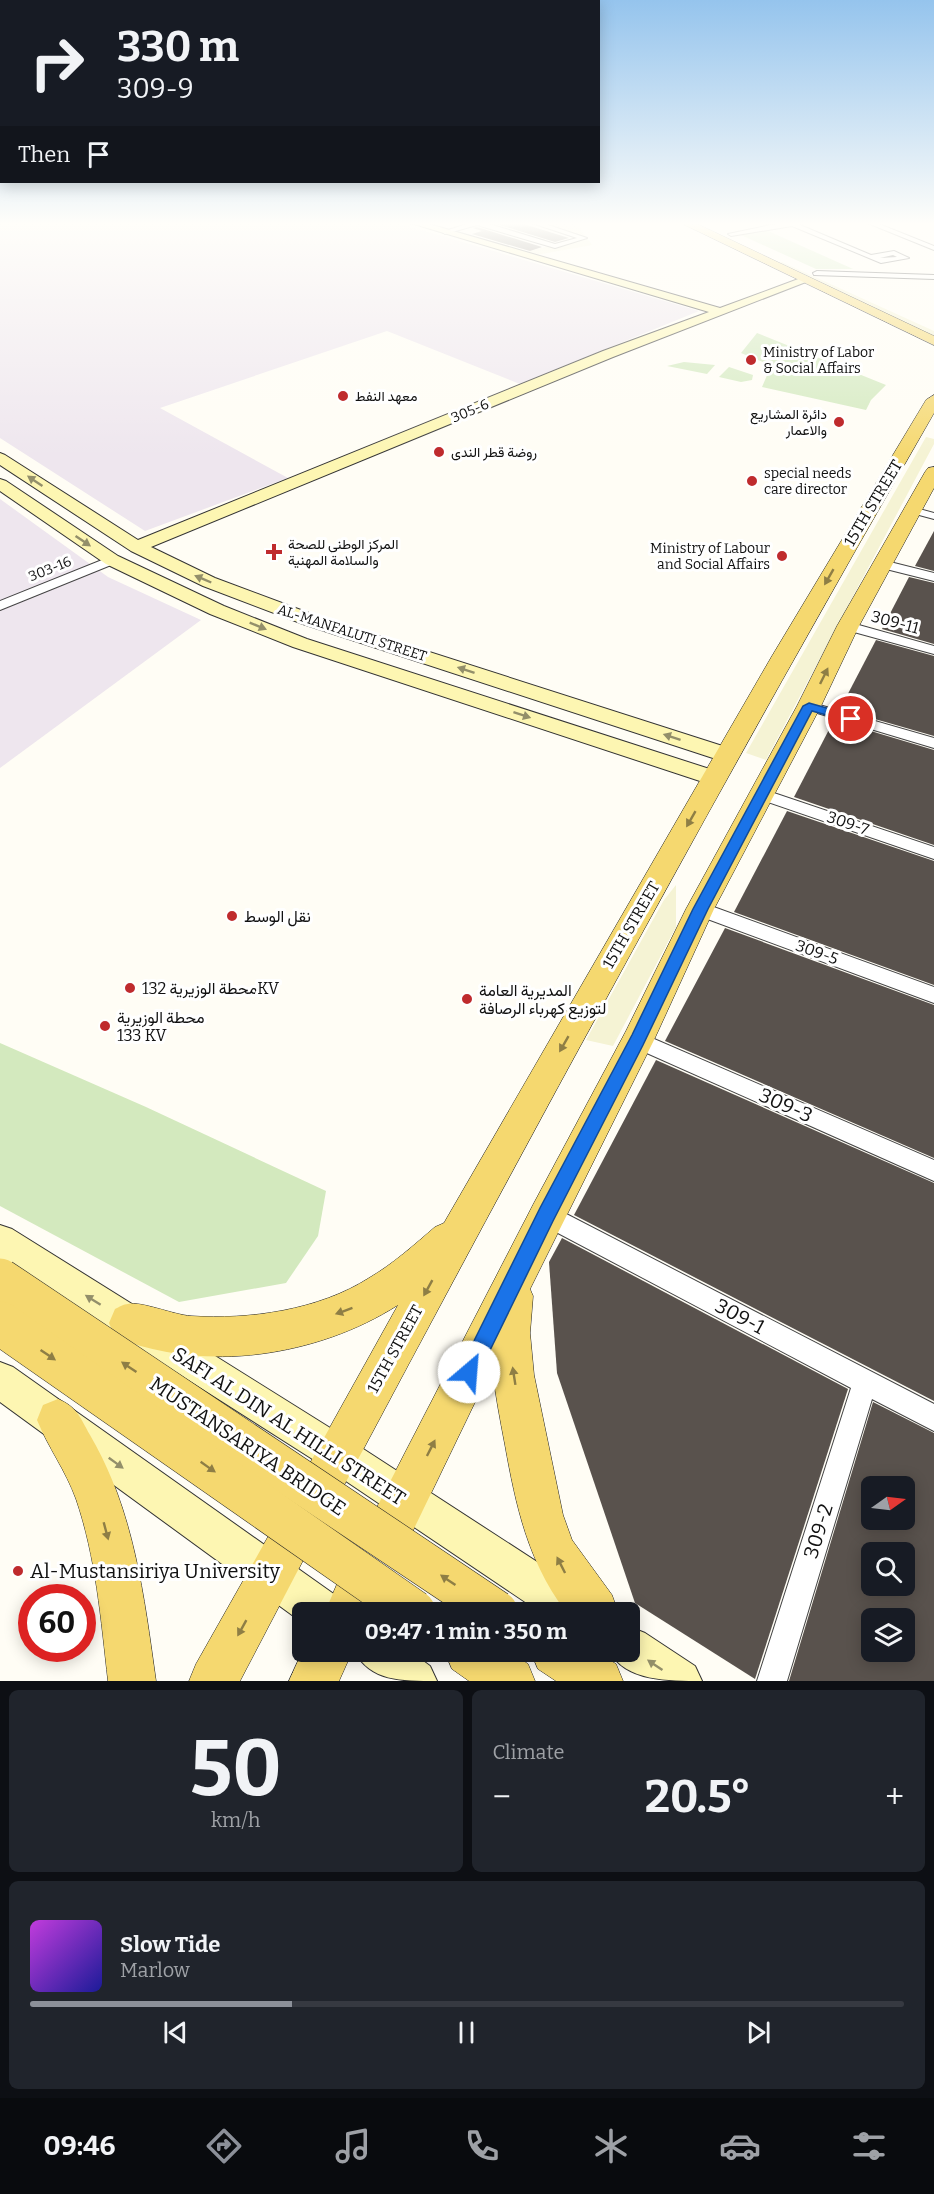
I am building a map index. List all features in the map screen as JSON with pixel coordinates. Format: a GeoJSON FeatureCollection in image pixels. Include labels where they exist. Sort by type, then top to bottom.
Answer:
{"type":"FeatureCollection","features":[{"type":"Feature","properties":{"kind":"main road"},"geometry":{"type":"LineString","coordinates":[[857,300],[934,341]]}},
{"type":"Feature","properties":{"kind":"main road"},"geometry":{"type":"LineString","coordinates":[[871,300],[934,326]]}},
{"type":"Feature","properties":{"kind":"main road","name":"15TH STREET"},"geometry":{"type":"LineString","coordinates":[[331,1466],[460,1229],[721,767],[926,427],[934,400]]}},
{"type":"Feature","properties":{"kind":"main road"},"geometry":{"type":"LineString","coordinates":[[399,1512],[547,1215],[638,1040],[700,909],[809,706],[848,626],[882,564],[923,513],[934,472]]}},
{"type":"Feature","properties":{"kind":"main road"},"geometry":{"type":"LineString","coordinates":[[129,1323],[189,1336],[238,1335],[286,1330],[354,1307],[382,1293],[460,1229]]}},
{"type":"Feature","properties":{"kind":"main road"},"geometry":{"type":"LineString","coordinates":[[523,1265],[510,1310],[511,1332],[513,1365],[533,1479],[547,1536],[567,1576],[587,1602]]}},
{"type":"Feature","properties":{"kind":"main road","name":"MUSTANSARIYA BRIDGE"},"geometry":{"type":"LineString","coordinates":[[0,1280],[481,1602]]}},
{"type":"Feature","properties":{"kind":"main road"},"geometry":{"type":"LineString","coordinates":[[0,1323],[400,1602]]}},
{"type":"Feature","properties":{"kind":"main road"},"geometry":{"type":"LineString","coordinates":[[58,1420],[89,1478],[105,1526],[118,1580],[132,1681]]}},
{"type":"Feature","properties":{"kind":"main road"},"geometry":{"type":"LineString","coordinates":[[213,1681],[277,1564]]}},
{"type":"Feature","properties":{"kind":"main road"},"geometry":{"type":"LineString","coordinates":[[313,1681],[323,1662]]}},
{"type":"Feature","properties":{"kind":"main road"},"geometry":{"type":"LineString","coordinates":[[484,1662],[511,1681]]}},
{"type":"Feature","properties":{"kind":"main road"},"geometry":{"type":"LineString","coordinates":[[570,1662],[599,1681]]}},
{"type":"Feature","properties":{"kind":"street"},"geometry":{"type":"LineString","coordinates":[[682,300],[718,311]]}},
{"type":"Feature","properties":{"kind":"street","name":"305-6"},"geometry":{"type":"LineString","coordinates":[[137,548],[579,365],[746,300]]}},
{"type":"Feature","properties":{"kind":"street","name":"AL-MANFALUTI STREET"},"geometry":{"type":"LineString","coordinates":[[0,458],[137,548],[172,566],[254,600],[506,683],[721,767]]}},
{"type":"Feature","properties":{"kind":"street","name":"AL-MANFALUTI STREET"},"geometry":{"type":"LineString","coordinates":[[0,484],[112,560],[206,605],[300,643],[489,704],[721,767]]}},
{"type":"Feature","properties":{"kind":"street"},"geometry":{"type":"LineString","coordinates":[[45,514],[70,505]]}},
{"type":"Feature","properties":{"kind":"street","name":"303-16"},"geometry":{"type":"LineString","coordinates":[[0,606],[112,560]]}},
{"type":"Feature","properties":{"kind":"street"},"geometry":{"type":"LineString","coordinates":[[882,564],[934,578]]}},
{"type":"Feature","properties":{"kind":"street"},"geometry":{"type":"LineString","coordinates":[[206,605],[224,601],[232,591]]}},
{"type":"Feature","properties":{"kind":"street"},"geometry":{"type":"LineString","coordinates":[[232,616],[238,606],[254,600]]}},
{"type":"Feature","properties":{"kind":"street","name":"309-11"},"geometry":{"type":"LineString","coordinates":[[848,626],[934,650]]}},
{"type":"Feature","properties":{"kind":"street"},"geometry":{"type":"LineString","coordinates":[[489,704],[506,683]]}},
{"type":"Feature","properties":{"kind":"street"},"geometry":{"type":"LineString","coordinates":[[809,706],[934,743]]}},
{"type":"Feature","properties":{"kind":"street","name":"309-7"},"geometry":{"type":"LineString","coordinates":[[762,794],[934,852]]}},
{"type":"Feature","properties":{"kind":"street","name":"309-5"},"geometry":{"type":"LineString","coordinates":[[700,909],[934,995]]}},
{"type":"Feature","properties":{"kind":"street","name":"309-3"},"geometry":{"type":"LineString","coordinates":[[638,1040],[934,1171]]}},
{"type":"Feature","properties":{"kind":"street","name":"309-1"},"geometry":{"type":"LineString","coordinates":[[547,1215],[934,1418]]}},
{"type":"Feature","properties":{"kind":"street","name":"SAFI AL DIN AL HILLI STREET"},"geometry":{"type":"LineString","coordinates":[[0,1241],[129,1323],[399,1512],[558,1602]]}},
{"type":"Feature","properties":{"kind":"street"},"geometry":{"type":"LineString","coordinates":[[0,1380],[332,1602]]}},
{"type":"Feature","properties":{"kind":"street","name":"309-2"},"geometry":{"type":"LineString","coordinates":[[772,1681],[865,1382]]}},
{"type":"Feature","properties":{"kind":"street"},"geometry":{"type":"LineString","coordinates":[[112,1681],[125,1633]]}},
{"type":"Feature","properties":{"kind":"street"},"geometry":{"type":"LineString","coordinates":[[640,1655],[680,1681]]}},
{"type":"Feature","properties":{"kind":"street"},"geometry":{"type":"LineString","coordinates":[[389,1662],[415,1681]]}},
{"type":"Feature","properties":{"kind":"shaded area"},"geometry":{"type":"Polygon","coordinates":[[[0,300],[663,300],[699,311],[520,384],[387,331],[160,408],[288,478],[145,531],[0,438],[0,300]]]}},
{"type":"Feature","properties":{"kind":"shaded area"},"geometry":{"type":"Polygon","coordinates":[[[857,300],[867,300],[934,331],[934,337],[857,300]]]}},
{"type":"Feature","properties":{"kind":"shaded area"},"geometry":{"type":"Polygon","coordinates":[[[926,437],[934,439],[934,444],[766,760],[746,753],[926,437]]]}},
{"type":"Feature","properties":{"kind":"shaded area"},"geometry":{"type":"Polygon","coordinates":[[[0,499],[108,577],[201,620],[0,768],[0,499]]]}},
{"type":"Feature","properties":{"kind":"shaded area"},"geometry":{"type":"Polygon","coordinates":[[[676,885],[676,927],[613,1046],[586,1040],[664,900],[676,885]]]}},
{"type":"Feature","properties":{"kind":"green space"},"geometry":{"type":"Polygon","coordinates":[[[757,333],[886,385],[871,400],[866,410],[762,387],[768,373],[780,369],[741,353],[757,333]]]}},
{"type":"Feature","properties":{"kind":"green space"},"geometry":{"type":"Polygon","coordinates":[[[684,362],[715,365],[707,374],[667,366],[684,362]]]}},
{"type":"Feature","properties":{"kind":"green space"},"geometry":{"type":"Polygon","coordinates":[[[729,367],[753,375],[752,380],[741,382],[719,377],[729,367]]]}},
{"type":"Feature","properties":{"kind":"green space"},"geometry":{"type":"Polygon","coordinates":[[[0,1043],[146,1107],[326,1191],[318,1236],[286,1283],[179,1302],[0,1206],[0,1043]]]}},
{"type":"Feature","properties":{"kind":"building"},"geometry":{"type":"Polygon","coordinates":[[[934,531],[934,571],[915,566],[934,531]]]}},
{"type":"Feature","properties":{"kind":"building"},"geometry":{"type":"Polygon","coordinates":[[[909,577],[934,583],[934,644],[882,629],[909,577]]]}},
{"type":"Feature","properties":{"kind":"building"},"geometry":{"type":"Polygon","coordinates":[[[876,640],[934,656],[934,736],[840,709],[876,640]]]}},
{"type":"Feature","properties":{"kind":"building"},"geometry":{"type":"Polygon","coordinates":[[[834,720],[934,750],[934,845],[794,797],[834,720]]]}},
{"type":"Feature","properties":{"kind":"building"},"geometry":{"type":"Polygon","coordinates":[[[787,811],[934,861],[934,985],[734,912],[787,811]]]}},
{"type":"Feature","properties":{"kind":"building"},"geometry":{"type":"Polygon","coordinates":[[[725,928],[934,1005],[934,1158],[665,1041],[725,928]]]}},
{"type":"Feature","properties":{"kind":"building"},"geometry":{"type":"Polygon","coordinates":[[[656,1060],[934,1183],[934,1401],[574,1215],[656,1060]]]}},
{"type":"Feature","properties":{"kind":"building"},"geometry":{"type":"Polygon","coordinates":[[[562,1238],[848,1389],[755,1679],[640,1606],[640,1602],[635,1602],[557,1373],[549,1262],[562,1238]]]}},
{"type":"Feature","properties":{"kind":"building"},"geometry":{"type":"Polygon","coordinates":[[[873,1402],[934,1433],[934,1681],[789,1681],[873,1402]]]}},
{"type":"Feature","properties":{"kind":"place","name":"Ministry of Labor & Social Affairs"},"geometry":{"type":"Point","coordinates":[751,360]}},
{"type":"Feature","properties":{"kind":"place","name":"معهد النفط"},"geometry":{"type":"Point","coordinates":[343,396]}},
{"type":"Feature","properties":{"kind":"place","name":"دائرة المشاريع والاعمار"},"geometry":{"type":"Point","coordinates":[839,422]}},
{"type":"Feature","properties":{"kind":"place","name":"روضة قطر الندى"},"geometry":{"type":"Point","coordinates":[439,452]}},
{"type":"Feature","properties":{"kind":"place","name":"special needs care director"},"geometry":{"type":"Point","coordinates":[752,481]}},
{"type":"Feature","properties":{"kind":"place","name":"المركز الوطني للصحة والسلامة المهنية"},"geometry":{"type":"Point","coordinates":[274,552]}},
{"type":"Feature","properties":{"kind":"place","name":"Ministry of Labour and Social Affairs"},"geometry":{"type":"Point","coordinates":[782,556]}},
{"type":"Feature","properties":{"kind":"place","name":"نقل الوسط"},"geometry":{"type":"Point","coordinates":[232,916]}},
{"type":"Feature","properties":{"kind":"place","name":"محطة الوزيرية 132KV"},"geometry":{"type":"Point","coordinates":[130,988]}},
{"type":"Feature","properties":{"kind":"place","name":"المديرية العامة لتوزيع كهرباء الرصافة"},"geometry":{"type":"Point","coordinates":[467,999]}},
{"type":"Feature","properties":{"kind":"place","name":"محطة الوزيرية 133 KV"},"geometry":{"type":"Point","coordinates":[105,1026]}},
{"type":"Feature","properties":{"kind":"place","name":"Al-Mustansiriya University"},"geometry":{"type":"Point","coordinates":[18,1571]}},
{"type":"Feature","properties":{"kind":"route"},"geometry":{"type":"LineString","coordinates":[[469,1372],[638,1040],[700,909],[809,706],[851,719]]}}]}
